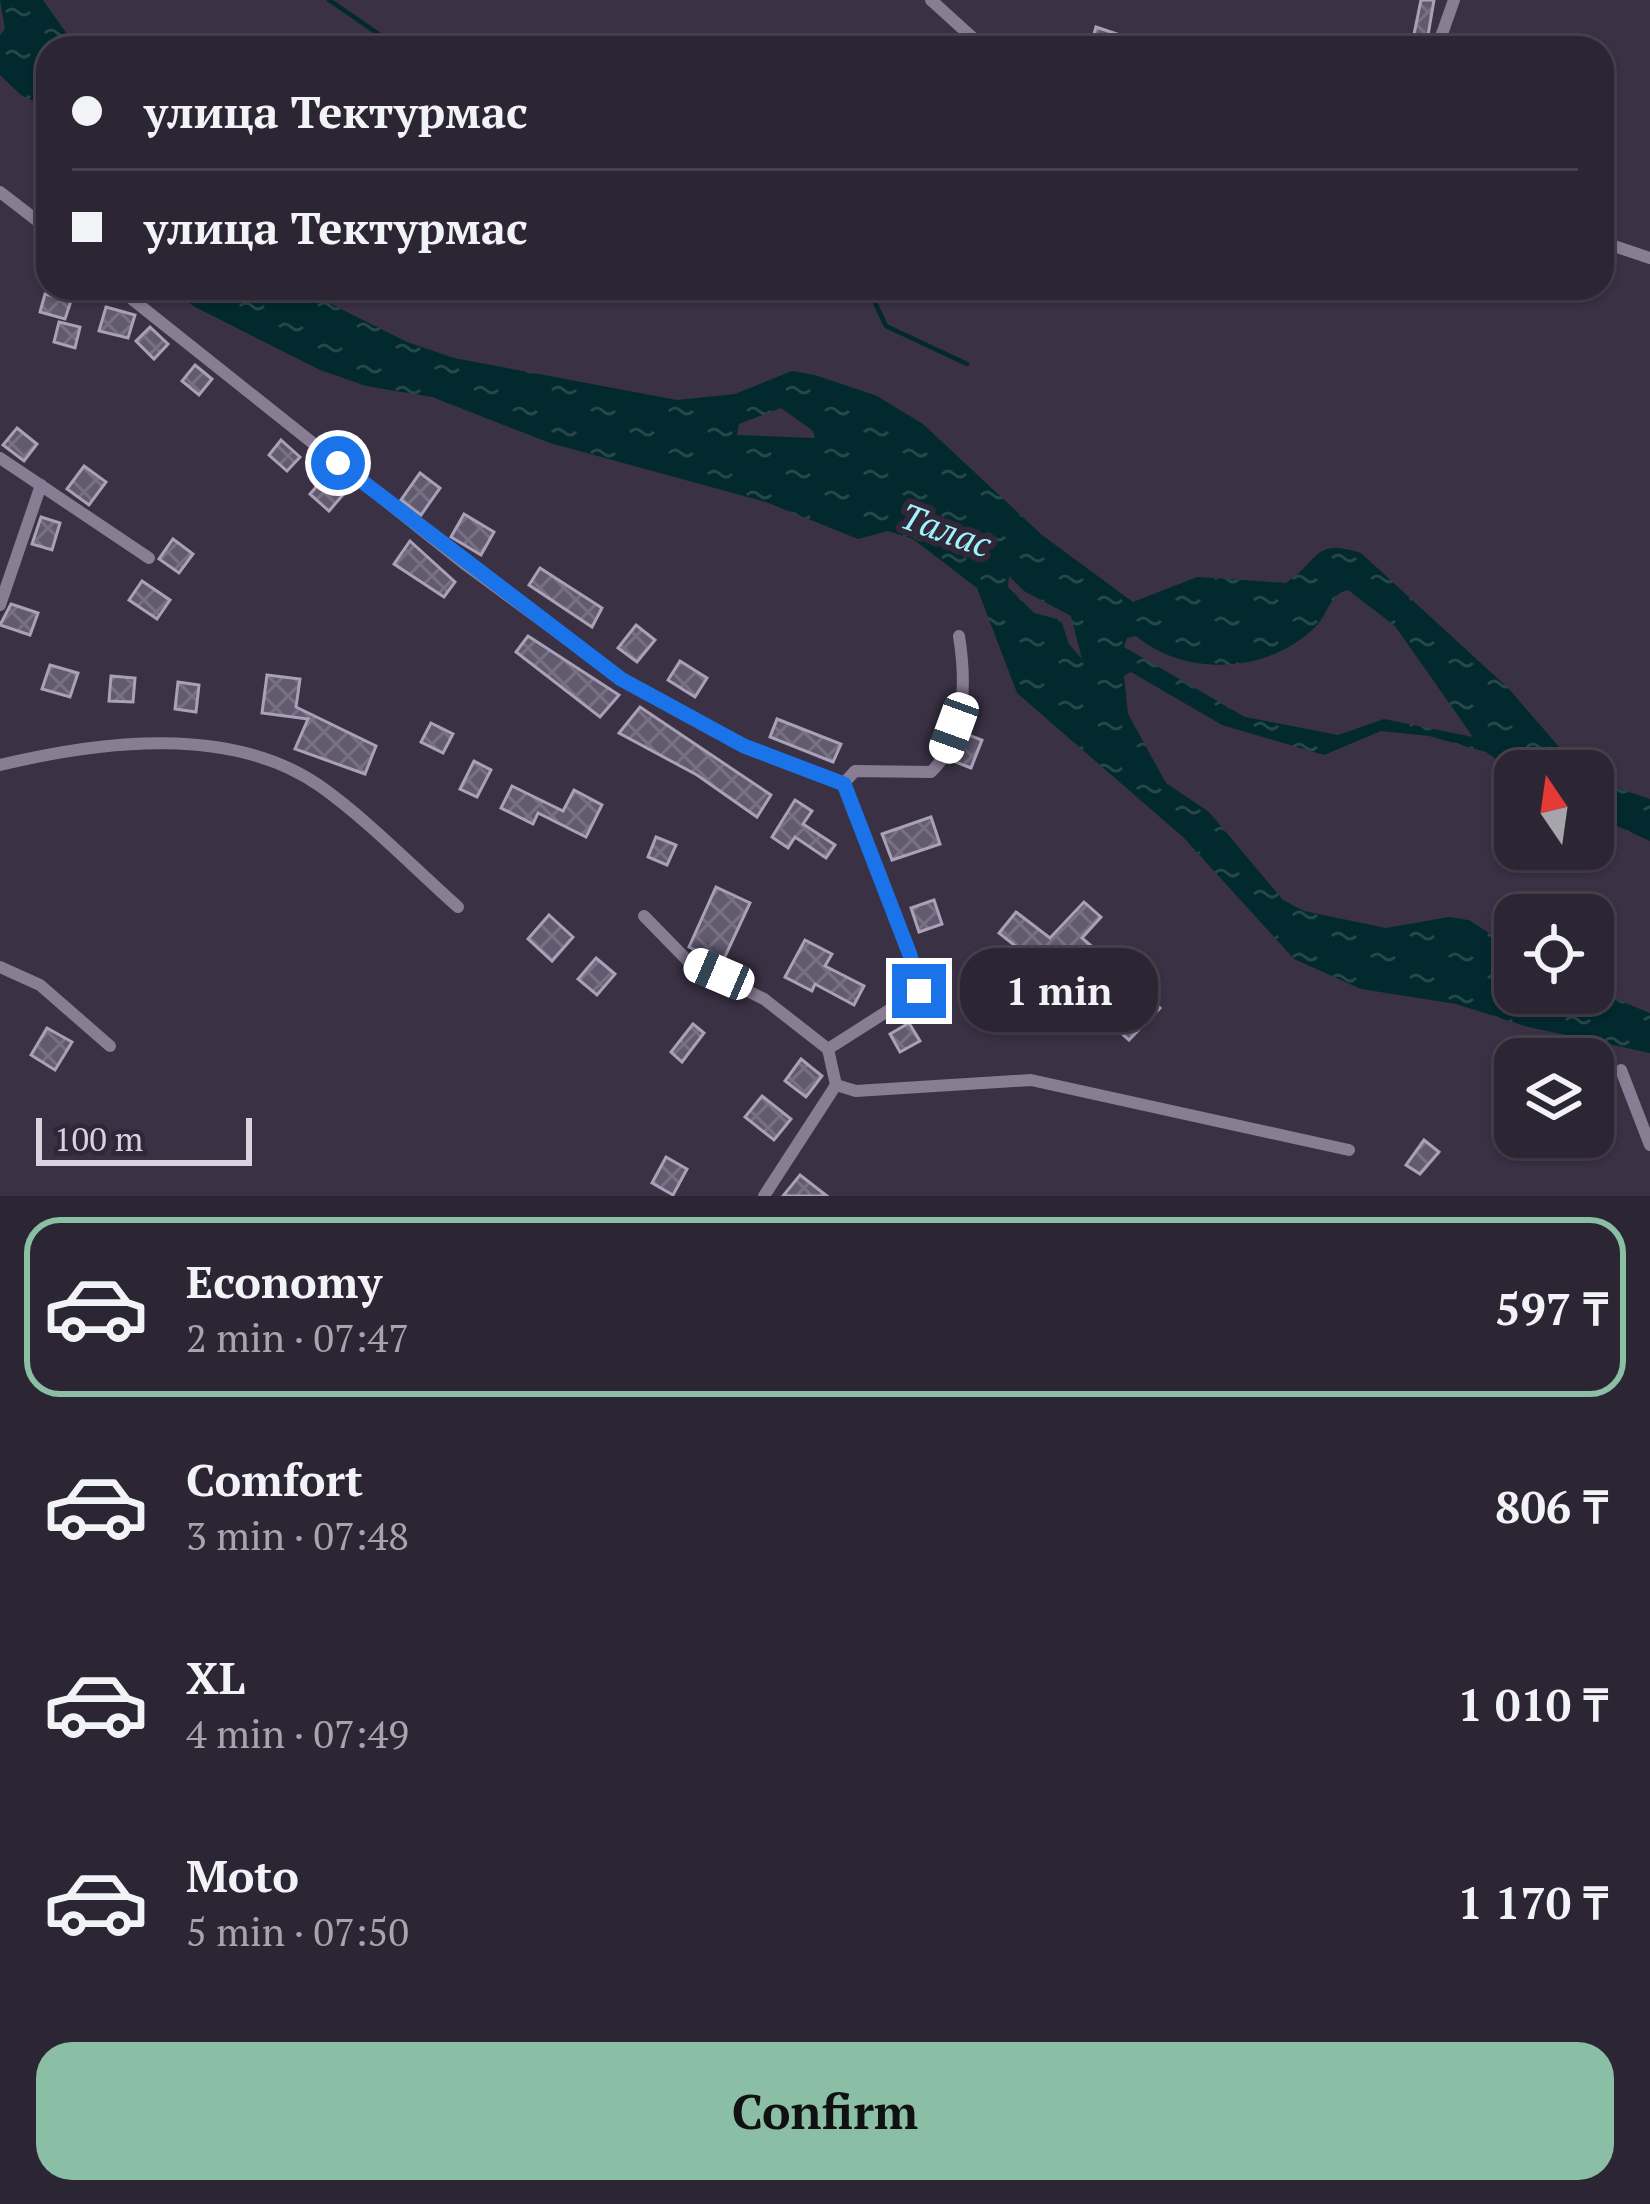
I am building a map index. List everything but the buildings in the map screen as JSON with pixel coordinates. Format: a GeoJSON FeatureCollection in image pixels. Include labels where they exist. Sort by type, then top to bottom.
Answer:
{"type":"FeatureCollection","features":[{"type":"Feature","properties":{"kind":"street"},"geometry":{"type":"LineString","coordinates":[[931,0],[970,36]]}},
{"type":"Feature","properties":{"kind":"street"},"geometry":{"type":"LineString","coordinates":[[1441,36],[1454,0]]}},
{"type":"Feature","properties":{"kind":"street"},"geometry":{"type":"LineString","coordinates":[[0,192],[36,220]]}},
{"type":"Feature","properties":{"kind":"street"},"geometry":{"type":"LineString","coordinates":[[1614,246],[1650,258]]}},
{"type":"Feature","properties":{"kind":"street"},"geometry":{"type":"LineString","coordinates":[[133,300],[466,565],[621,679],[744,746],[844,784],[910,955],[919,991],[828,1049]]}},
{"type":"Feature","properties":{"kind":"street"},"geometry":{"type":"LineString","coordinates":[[0,458],[148,558]]}},
{"type":"Feature","properties":{"kind":"street"},"geometry":{"type":"LineString","coordinates":[[0,604],[41,485]]}},
{"type":"Feature","properties":{"kind":"street"},"geometry":{"type":"LineString","coordinates":[[844,784],[855,771],[931,772],[941,762],[967,692],[958,636]]}},
{"type":"Feature","properties":{"kind":"street"},"geometry":{"type":"LineString","coordinates":[[0,765],[56,752],[173,744],[249,752],[316,783],[458,907]]}},
{"type":"Feature","properties":{"kind":"street"},"geometry":{"type":"LineString","coordinates":[[644,916],[689,962],[764,999],[828,1049],[836,1085],[764,1196]]}},
{"type":"Feature","properties":{"kind":"street"},"geometry":{"type":"LineString","coordinates":[[0,967],[40,985],[110,1046]]}},
{"type":"Feature","properties":{"kind":"street"},"geometry":{"type":"LineString","coordinates":[[1621,1070],[1650,1145]]}},
{"type":"Feature","properties":{"kind":"street"},"geometry":{"type":"LineString","coordinates":[[836,1085],[856,1091],[1031,1080],[1349,1150]]}},
{"type":"Feature","properties":{"kind":"water"},"geometry":{"type":"Polygon","coordinates":[[[0,0],[43,0],[68,36],[36,36],[36,102],[0,75],[0,35],[5,29],[0,0]]]}},
{"type":"Feature","properties":{"kind":"water","name":"Талас"},"geometry":{"type":"Polygon","coordinates":[[[185,300],[323,300],[407,342],[454,358],[677,400],[735,394],[792,371],[815,375],[877,396],[923,424],[1042,535],[1133,602],[1197,577],[1286,583],[1325,550],[1361,553],[1508,688],[1562,750],[1494,750],[1494,758],[1429,736],[1381,731],[1324,755],[1222,725],[1131,672],[1124,676],[1128,714],[1166,783],[1209,812],[1283,900],[1304,911],[1386,928],[1449,917],[1469,920],[1494,936],[1494,1014],[1614,1014],[1614,998],[1650,1013],[1650,1053],[1614,1045],[1614,1038],[1580,1038],[1456,1004],[1361,989],[1294,959],[1184,838],[1017,693],[977,588],[913,539],[888,531],[858,539],[766,502],[550,443],[432,397],[366,386],[320,370],[185,300]],[[781,408],[739,424],[737,435],[815,438],[813,431],[781,408]],[[1009,576],[1008,587],[1034,613],[1061,620],[1069,644],[1082,659],[1071,616],[1024,591],[1009,576]],[[1348,590],[1333,599],[1318,624],[1299,641],[1253,661],[1203,664],[1179,659],[1136,636],[1127,638],[1124,647],[1245,717],[1338,735],[1384,719],[1473,737],[1395,626],[1348,590]]]}},
{"type":"Feature","properties":{"kind":"water"},"geometry":{"type":"Polygon","coordinates":[[[1614,787],[1650,799],[1650,841],[1614,825],[1614,787]]]}},
{"type":"Feature","properties":{"kind":"waterway"},"geometry":{"type":"LineString","coordinates":[[329,0],[382,36]]}},
{"type":"Feature","properties":{"kind":"waterway"},"geometry":{"type":"LineString","coordinates":[[874,300],[886,326],[967,364]]}},
{"type":"Feature","properties":{"kind":"route"},"geometry":{"type":"LineString","coordinates":[[338,463],[621,679],[744,746],[844,784],[910,955],[919,991]]}}]}
